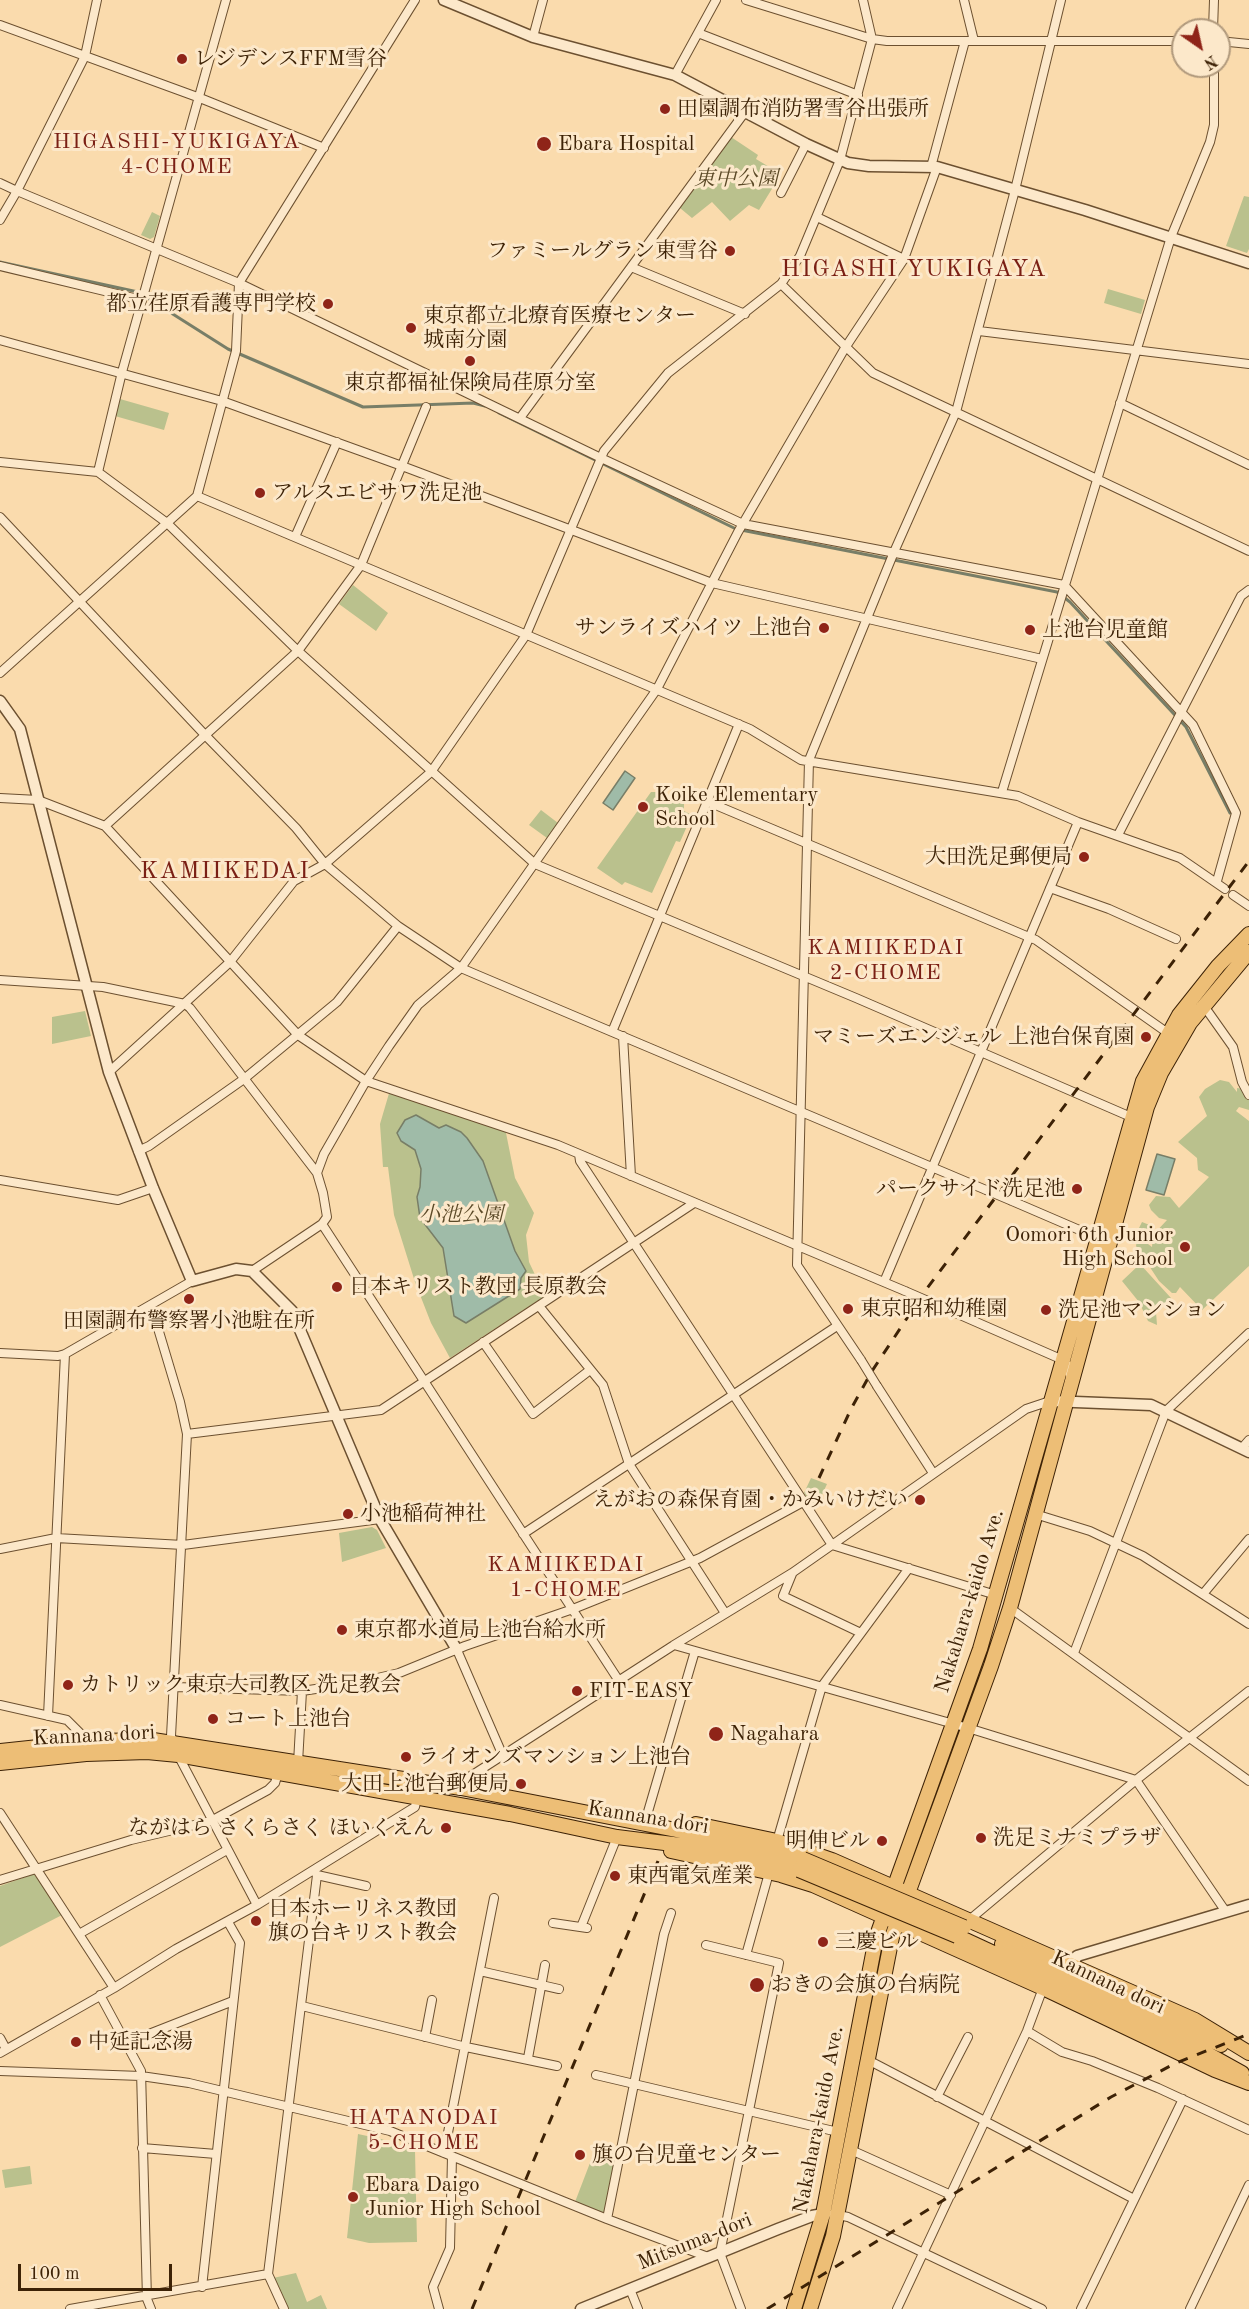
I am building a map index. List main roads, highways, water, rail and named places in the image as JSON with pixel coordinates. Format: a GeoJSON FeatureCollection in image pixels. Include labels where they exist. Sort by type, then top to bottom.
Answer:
{"type":"FeatureCollection","features":[{"type":"Feature","properties":{"kind":"main road","name":"Nakahara-kaido Ave."},"geometry":{"type":"LineString","coordinates":[[810,2309],[828,2256],[838,2132],[876,1938],[980,1648],[1131,1117],[1143,1081],[1173,1037],[1203,984],[1249,934]]}},
{"type":"Feature","properties":{"kind":"main road","name":"Nakahara-kaido Ave."},"geometry":{"type":"LineString","coordinates":[[794,2309],[830,2214],[851,2150],[890,1948],[1010,1608],[1143,1120],[1173,1037],[1204,1006],[1249,952]]}},
{"type":"Feature","properties":{"kind":"main road","name":"Kannana dori"},"geometry":{"type":"LineString","coordinates":[[0,1751],[95,1741],[153,1740],[176,1749],[278,1773],[510,1814],[617,1837],[728,1851],[801,1864]]}},
{"type":"Feature","properties":{"kind":"main road","name":"Kannana dori"},"geometry":{"type":"LineString","coordinates":[[0,1763],[86,1754],[176,1749],[298,1763],[461,1788],[645,1822],[763,1847],[963,1928],[1218,2043],[1249,2061]]}},
{"type":"Feature","properties":{"kind":"main road"},"geometry":{"type":"LineString","coordinates":[[645,1822],[668,1820],[749,1834],[813,1852],[908,1893],[963,1928],[1073,1964],[1195,2020],[1249,2053]]}},
{"type":"Feature","properties":{"kind":"main road"},"geometry":{"type":"LineString","coordinates":[[617,1837],[813,1885],[1249,2084]]}},
{"type":"Feature","properties":{"kind":"main road","name":"Kannana dori"},"geometry":{"type":"LineString","coordinates":[[963,1928],[1188,2043],[1249,2077]]}},
{"type":"Feature","properties":{"kind":"waterway"},"geometry":{"type":"LineString","coordinates":[[0,262],[138,292],[228,349],[363,407],[473,403],[485,406]]}},
{"type":"Feature","properties":{"kind":"waterway"},"geometry":{"type":"LineString","coordinates":[[499,413],[736,529],[1057,592],[1070,602],[1186,727],[1230,813]]}},
{"type":"Feature","properties":{"kind":"railway"},"geometry":{"type":"LineString","coordinates":[[819,1478],[851,1409],[872,1371],[925,1291],[1249,861]]}},
{"type":"Feature","properties":{"kind":"railway"},"geometry":{"type":"LineString","coordinates":[[472,2309],[658,1861]]}},
{"type":"Feature","properties":{"kind":"railway"},"geometry":{"type":"LineString","coordinates":[[767,2309],[1111,2097],[1176,2063],[1249,2034]]}},
{"type":"Feature","properties":{"kind":"place","name":"レジデンスFFM雪谷"},"geometry":{"type":"Point","coordinates":[182,59]}},
{"type":"Feature","properties":{"kind":"place","name":"田園調布消防署雪谷出張所"},"geometry":{"type":"Point","coordinates":[665,109]}},
{"type":"Feature","properties":{"kind":"place","name":"Ebara Hospital"},"geometry":{"type":"Point","coordinates":[544,144]}},
{"type":"Feature","properties":{"kind":"place","name":"ファミールグラン東雪谷"},"geometry":{"type":"Point","coordinates":[730,251]}},
{"type":"Feature","properties":{"kind":"place","name":"都立荏原看護専門学校"},"geometry":{"type":"Point","coordinates":[328,304]}},
{"type":"Feature","properties":{"kind":"place","name":"東京都立北療育医療センター 城南分園"},"geometry":{"type":"Point","coordinates":[411,328]}},
{"type":"Feature","properties":{"kind":"place","name":"東京都福祉保険局荏原分室"},"geometry":{"type":"Point","coordinates":[470,361]}},
{"type":"Feature","properties":{"kind":"place","name":"アルスエビサワ洗足池"},"geometry":{"type":"Point","coordinates":[260,493]}},
{"type":"Feature","properties":{"kind":"place","name":"サンライズハイツ 上池台"},"geometry":{"type":"Point","coordinates":[824,628]}},
{"type":"Feature","properties":{"kind":"place","name":"上池台児童館"},"geometry":{"type":"Point","coordinates":[1030,630]}},
{"type":"Feature","properties":{"kind":"place","name":"Koike Elementary School"},"geometry":{"type":"Point","coordinates":[643,807]}},
{"type":"Feature","properties":{"kind":"place","name":"大田洗足郵便局"},"geometry":{"type":"Point","coordinates":[1084,857]}},
{"type":"Feature","properties":{"kind":"place","name":"マミーズエンジェル 上池台保育園"},"geometry":{"type":"Point","coordinates":[1146,1037]}},
{"type":"Feature","properties":{"kind":"place","name":"パークサイド洗足池"},"geometry":{"type":"Point","coordinates":[1077,1189]}},
{"type":"Feature","properties":{"kind":"place","name":"Oomori 6th Junior High School"},"geometry":{"type":"Point","coordinates":[1185,1247]}},
{"type":"Feature","properties":{"kind":"place","name":"日本キリスト教団 長原教会"},"geometry":{"type":"Point","coordinates":[337,1287]}},
{"type":"Feature","properties":{"kind":"place","name":"田園調布警察署小池駐在所"},"geometry":{"type":"Point","coordinates":[189,1299]}},
{"type":"Feature","properties":{"kind":"place","name":"東京昭和幼稚園"},"geometry":{"type":"Point","coordinates":[848,1309]}},
{"type":"Feature","properties":{"kind":"place","name":"洗足池マンション"},"geometry":{"type":"Point","coordinates":[1046,1310]}},
{"type":"Feature","properties":{"kind":"place","name":"えがおの森保育園・かみいけだい"},"geometry":{"type":"Point","coordinates":[920,1500]}},
{"type":"Feature","properties":{"kind":"place","name":"小池稲荷神社"},"geometry":{"type":"Point","coordinates":[348,1514]}},
{"type":"Feature","properties":{"kind":"place","name":"東京都水道局上池台給水所"},"geometry":{"type":"Point","coordinates":[342,1630]}},
{"type":"Feature","properties":{"kind":"place","name":"カトリック東京大司教区 洗足教会"},"geometry":{"type":"Point","coordinates":[68,1685]}},
{"type":"Feature","properties":{"kind":"place","name":"FIT-EASY"},"geometry":{"type":"Point","coordinates":[577,1691]}},
{"type":"Feature","properties":{"kind":"place","name":"コート上池台"},"geometry":{"type":"Point","coordinates":[213,1719]}},
{"type":"Feature","properties":{"kind":"place","name":"Nagahara"},"geometry":{"type":"Point","coordinates":[716,1734]}},
{"type":"Feature","properties":{"kind":"place","name":"ライオンズマンション上池台"},"geometry":{"type":"Point","coordinates":[406,1757]}},
{"type":"Feature","properties":{"kind":"place","name":"大田上池台郵便局"},"geometry":{"type":"Point","coordinates":[521,1784]}},
{"type":"Feature","properties":{"kind":"place","name":"ながはら さくらさく ほいくえん"},"geometry":{"type":"Point","coordinates":[446,1828]}},
{"type":"Feature","properties":{"kind":"place","name":"洗足ミナミプラザ"},"geometry":{"type":"Point","coordinates":[981,1838]}},
{"type":"Feature","properties":{"kind":"place","name":"明伸ビル"},"geometry":{"type":"Point","coordinates":[882,1841]}},
{"type":"Feature","properties":{"kind":"place","name":"東西電気産業"},"geometry":{"type":"Point","coordinates":[615,1876]}},
{"type":"Feature","properties":{"kind":"place","name":"日本ホーリネス教団 旗の台キリスト教会"},"geometry":{"type":"Point","coordinates":[256,1921]}},
{"type":"Feature","properties":{"kind":"place","name":"三慶ビル"},"geometry":{"type":"Point","coordinates":[823,1942]}},
{"type":"Feature","properties":{"kind":"place","name":"おきの会旗の台病院"},"geometry":{"type":"Point","coordinates":[757,1985]}},
{"type":"Feature","properties":{"kind":"place","name":"中延記念湯"},"geometry":{"type":"Point","coordinates":[76,2042]}},
{"type":"Feature","properties":{"kind":"place","name":"旗の台児童センター"},"geometry":{"type":"Point","coordinates":[580,2155]}},
{"type":"Feature","properties":{"kind":"place","name":"Ebara Daigo Junior High School"},"geometry":{"type":"Point","coordinates":[353,2197]}},
{"type":"Feature","properties":{"kind":"district","name":"HIGASHI-YUKIGAYA 4-CHOME"},"geometry":{"type":"Point","coordinates":[177,154]}},
{"type":"Feature","properties":{"kind":"district","name":"HIGASHI YUKIGAYA"},"geometry":{"type":"Point","coordinates":[914,270]}},
{"type":"Feature","properties":{"kind":"district","name":"KAMIIKEDAI"},"geometry":{"type":"Point","coordinates":[225,872]}},
{"type":"Feature","properties":{"kind":"district","name":"KAMIIKEDAI 2-CHOME"},"geometry":{"type":"Point","coordinates":[886,960]}},
{"type":"Feature","properties":{"kind":"district","name":"KAMIIKEDAI 1-CHOME"},"geometry":{"type":"Point","coordinates":[566,1578]}},
{"type":"Feature","properties":{"kind":"district","name":"HATANODAI 5-CHOME"},"geometry":{"type":"Point","coordinates":[424,2130]}},
{"type":"Feature","properties":{"kind":"park label","name":"東中公園"},"geometry":{"type":"Point","coordinates":[736,179]}},
{"type":"Feature","properties":{"kind":"park label","name":"小池公園"},"geometry":{"type":"Point","coordinates":[461,1215]}}]}
